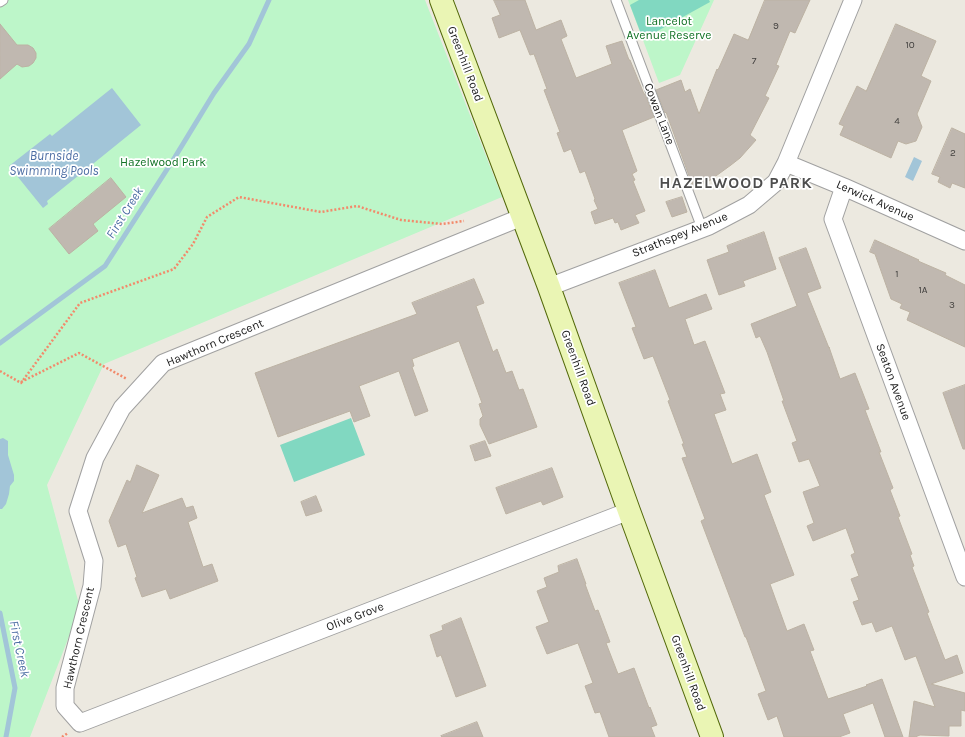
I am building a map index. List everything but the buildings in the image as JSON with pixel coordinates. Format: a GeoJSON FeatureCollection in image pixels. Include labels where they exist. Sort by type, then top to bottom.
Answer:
{"type":"FeatureCollection","features":[{"type":"Feature","properties":{"kind":"main road","name":"Greenhill Road"},"geometry":{"type":"LineString","coordinates":[[441,0],[549,287],[712,737]]}},
{"type":"Feature","properties":{"kind":"street","name":"Strathspey Avenue"},"geometry":{"type":"LineString","coordinates":[[549,287],[709,226],[749,205],[776,182],[786,163],[853,0]]}},
{"type":"Feature","properties":{"kind":"street","name":"Lerwick Avenue"},"geometry":{"type":"LineString","coordinates":[[786,163],[965,241]]}},
{"type":"Feature","properties":{"kind":"street","name":"Seaton Avenue"},"geometry":{"type":"LineString","coordinates":[[844,188],[833,219],[965,577]]}},
{"type":"Feature","properties":{"kind":"street","name":"Hawthorn Crescent"},"geometry":{"type":"LineString","coordinates":[[80,723],[65,706],[65,688],[92,586],[94,561],[78,511],[95,458],[122,408],[163,363],[522,217]]}},
{"type":"Feature","properties":{"kind":"street","name":"Olive Grove"},"geometry":{"type":"LineString","coordinates":[[80,723],[629,511]]}},
{"type":"Feature","properties":{"kind":"lane","name":"Cowan Lane"},"geometry":{"type":"LineString","coordinates":[[616,0],[702,228]]}},
{"type":"Feature","properties":{"kind":"path"},"geometry":{"type":"LineString","coordinates":[[21,383],[80,303],[174,269],[194,244],[207,217],[239,198],[321,212],[357,206],[401,220],[442,224],[465,221]]}},
{"type":"Feature","properties":{"kind":"path"},"geometry":{"type":"LineString","coordinates":[[21,383],[79,353],[142,386]]}},
{"type":"Feature","properties":{"kind":"path"},"geometry":{"type":"LineString","coordinates":[[0,371],[21,383]]}},
{"type":"Feature","properties":{"kind":"green space","name":"Hazelwood Park"},"geometry":{"type":"Polygon","coordinates":[[[0,0],[425,0],[502,197],[104,364],[47,485],[80,608],[30,737],[0,737],[0,0]]]}},
{"type":"Feature","properties":{"kind":"green space","name":"Lancelot Avenue Reserve"},"geometry":{"type":"Polygon","coordinates":[[[628,0],[714,0],[680,75],[659,83],[628,0]]]}},
{"type":"Feature","properties":{"kind":"green space"},"geometry":{"type":"Polygon","coordinates":[[[639,0],[709,0],[710,2],[643,39],[630,5],[639,0]]]}},
{"type":"Feature","properties":{"kind":"green space"},"geometry":{"type":"Polygon","coordinates":[[[351,418],[365,455],[294,482],[280,445],[351,418]]]}},
{"type":"Feature","properties":{"kind":"water","name":"Burnside Swimming Pools"},"geometry":{"type":"Polygon","coordinates":[[[112,88],[141,125],[47,201],[48,204],[43,208],[9,166],[50,134],[52,136],[112,88]]]}},
{"type":"Feature","properties":{"kind":"water"},"geometry":{"type":"Polygon","coordinates":[[[914,157],[922,161],[913,181],[905,177],[914,157]]]}},
{"type":"Feature","properties":{"kind":"water"},"geometry":{"type":"Polygon","coordinates":[[[3,438],[8,441],[8,455],[14,475],[14,481],[10,486],[6,504],[2,509],[0,509],[0,439],[3,438]]]}},
{"type":"Feature","properties":{"kind":"waterway","name":"First Creek"},"geometry":{"type":"LineString","coordinates":[[0,343],[105,266],[214,93],[249,44],[269,0]]}},
{"type":"Feature","properties":{"kind":"waterway","name":"First Creek"},"geometry":{"type":"LineString","coordinates":[[0,613],[15,688],[6,737]]}},
{"type":"Feature","properties":{"kind":"district","name":"HAZELWOOD PARK"},"geometry":{"type":"Point","coordinates":[736,183]}}]}
